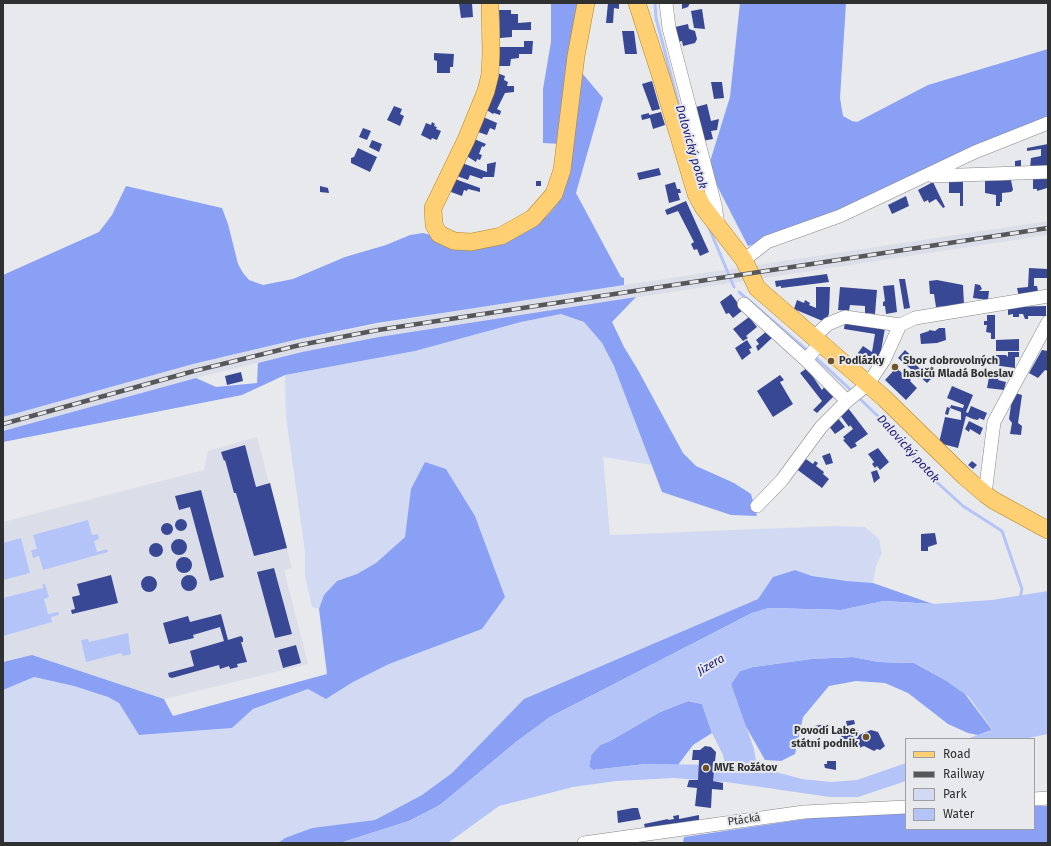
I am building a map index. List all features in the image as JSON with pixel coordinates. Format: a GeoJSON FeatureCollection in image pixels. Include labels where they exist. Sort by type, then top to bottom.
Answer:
{"type":"FeatureCollection","features":[{"type":"Feature","properties":{"kind":"main road"},"geometry":{"type":"LineString","coordinates":[[490,3],[491,53],[490,75],[486,91],[466,140],[433,208],[434,226],[439,234],[454,242],[471,242],[501,236],[533,218],[543,209],[554,194],[562,170],[576,56],[586,3]]}},
{"type":"Feature","properties":{"kind":"main road"},"geometry":{"type":"LineString","coordinates":[[636,3],[662,80],[696,194],[711,217],[744,260],[758,288],[868,384],[965,477],[985,494],[1048,530]]}},
{"type":"Feature","properties":{"kind":"street"},"geometry":{"type":"LineString","coordinates":[[666,3],[668,28],[715,205],[711,217]]}},
{"type":"Feature","properties":{"kind":"street"},"geometry":{"type":"LineString","coordinates":[[744,260],[767,242],[840,216],[975,152],[1048,123]]}},
{"type":"Feature","properties":{"kind":"street"},"geometry":{"type":"LineString","coordinates":[[926,176],[1048,172]]}},
{"type":"Feature","properties":{"kind":"street"},"geometry":{"type":"LineString","coordinates":[[806,360],[828,324],[845,317],[900,325],[915,318],[1048,296]]}},
{"type":"Feature","properties":{"kind":"street"},"geometry":{"type":"LineString","coordinates":[[744,304],[806,360],[847,401]]}},
{"type":"Feature","properties":{"kind":"street"},"geometry":{"type":"LineString","coordinates":[[985,494],[994,422],[1048,322]]}},
{"type":"Feature","properties":{"kind":"street"},"geometry":{"type":"LineString","coordinates":[[757,506],[782,480],[821,427],[847,401],[868,384],[884,360],[900,325]]}},
{"type":"Feature","properties":{"kind":"street"},"geometry":{"type":"LineString","coordinates":[[1035,799],[1048,798]]}},
{"type":"Feature","properties":{"kind":"street","name":"Ptácká"},"geometry":{"type":"LineString","coordinates":[[584,843],[804,812],[905,807]]}},
{"type":"Feature","properties":{"kind":"shaded area"},"geometry":{"type":"Polygon","coordinates":[[[551,3],[583,3],[561,144],[543,143],[543,89],[551,42],[551,3]]]}},
{"type":"Feature","properties":{"kind":"shaded area"},"geometry":{"type":"Polygon","coordinates":[[[740,3],[846,3],[840,98],[843,116],[852,121],[857,122],[928,85],[1048,49],[1048,121],[836,216],[748,246],[708,168],[730,97],[740,3]]]}},
{"type":"Feature","properties":{"kind":"shaded area"},"geometry":{"type":"Polygon","coordinates":[[[582,73],[603,98],[576,193],[621,277],[624,278],[624,285],[377,323],[299,339],[193,364],[3,417],[3,275],[99,232],[112,215],[126,186],[222,208],[228,224],[238,264],[249,280],[263,285],[293,279],[345,257],[386,245],[410,235],[423,233],[435,236],[523,232],[547,216],[558,203],[569,155],[582,73]]]}},
{"type":"Feature","properties":{"kind":"shaded area"},"geometry":{"type":"Polygon","coordinates":[[[1048,221],[1048,235],[441,327],[302,352],[196,378],[3,431],[3,417],[193,364],[299,339],[439,313],[1048,221]]]}},
{"type":"Feature","properties":{"kind":"shaded area"},"geometry":{"type":"Polygon","coordinates":[[[636,297],[612,322],[624,347],[683,453],[696,466],[734,483],[751,494],[757,516],[731,515],[662,492],[614,366],[602,343],[584,322],[561,314],[521,322],[415,351],[285,375],[242,395],[3,442],[3,431],[196,378],[216,387],[257,383],[258,363],[302,352],[379,337],[636,297]]]}},
{"type":"Feature","properties":{"kind":"shaded area"},"geometry":{"type":"Polygon","coordinates":[[[257,437],[292,568],[284,570],[308,664],[164,699],[32,655],[3,662],[3,522],[204,470],[208,451],[257,437]]]}},
{"type":"Feature","properties":{"kind":"shaded area"},"geometry":{"type":"Polygon","coordinates":[[[425,462],[446,469],[475,516],[505,597],[482,629],[389,664],[353,682],[326,699],[308,689],[253,709],[232,728],[139,735],[119,703],[108,697],[74,686],[34,677],[3,690],[3,662],[32,655],[164,699],[173,716],[327,674],[319,609],[324,595],[337,581],[357,574],[376,563],[405,537],[411,489],[425,462]]]}},
{"type":"Feature","properties":{"kind":"shaded area"},"geometry":{"type":"Polygon","coordinates":[[[795,570],[812,576],[873,583],[933,604],[884,601],[841,610],[769,608],[752,613],[550,717],[516,742],[440,805],[409,821],[340,843],[278,843],[285,838],[312,828],[375,820],[422,795],[452,773],[524,699],[758,599],[773,577],[795,570]]]}},
{"type":"Feature","properties":{"kind":"shaded area"},"geometry":{"type":"Polygon","coordinates":[[[853,657],[879,662],[914,663],[947,681],[965,694],[992,730],[978,735],[968,733],[948,724],[908,693],[885,683],[856,681],[829,686],[803,717],[795,754],[781,761],[765,760],[744,723],[731,684],[740,671],[753,667],[811,659],[853,657]]]}},
{"type":"Feature","properties":{"kind":"shaded area"},"geometry":{"type":"Polygon","coordinates":[[[688,701],[702,704],[712,733],[693,745],[678,765],[646,764],[593,770],[589,767],[591,755],[600,745],[610,741],[660,712],[688,701]]]}},
{"type":"Feature","properties":{"kind":"shaded area"},"geometry":{"type":"Polygon","coordinates":[[[1035,806],[1048,806],[1048,843],[683,843],[684,837],[812,818],[905,813],[905,830],[1035,830],[1035,806]]]}},
{"type":"Feature","properties":{"kind":"green space"},"geometry":{"type":"Polygon","coordinates":[[[561,314],[584,322],[602,343],[614,366],[653,465],[603,457],[610,535],[834,526],[865,527],[879,539],[882,553],[876,566],[873,583],[812,576],[795,570],[773,577],[758,599],[524,699],[452,773],[422,795],[375,820],[312,828],[285,838],[278,843],[3,843],[3,690],[33,677],[74,686],[108,697],[119,703],[140,735],[232,728],[253,709],[308,689],[326,699],[353,682],[389,664],[482,629],[505,597],[475,516],[446,469],[405,537],[376,563],[357,574],[337,581],[324,595],[319,609],[312,607],[305,576],[305,552],[286,417],[285,375],[415,351],[521,322],[561,314]]]}},
{"type":"Feature","properties":{"kind":"water"},"geometry":{"type":"Polygon","coordinates":[[[88,520],[92,535],[98,534],[99,539],[94,541],[97,552],[107,549],[108,552],[43,570],[39,556],[33,558],[31,550],[37,549],[33,535],[88,520]]]}},
{"type":"Feature","properties":{"kind":"water"},"geometry":{"type":"Polygon","coordinates":[[[21,538],[30,573],[3,580],[3,543],[21,538]]]}},
{"type":"Feature","properties":{"kind":"water"},"geometry":{"type":"Polygon","coordinates":[[[43,584],[45,584],[49,597],[44,599],[48,614],[58,612],[59,615],[51,617],[52,622],[3,636],[3,598],[43,588],[43,584]]]}},
{"type":"Feature","properties":{"kind":"water","name":"Jizera"},"geometry":{"type":"Polygon","coordinates":[[[1048,591],[1048,734],[1029,738],[970,738],[985,732],[986,733],[992,729],[969,697],[947,681],[914,663],[879,662],[853,657],[811,659],[753,667],[740,671],[731,684],[754,749],[757,767],[802,779],[831,782],[857,780],[905,763],[905,781],[858,797],[830,797],[726,782],[674,778],[616,781],[573,787],[499,806],[448,843],[340,843],[409,821],[440,805],[516,742],[550,717],[752,613],[769,608],[841,610],[884,601],[933,604],[992,600],[1048,591]],[[688,701],[660,712],[610,741],[600,745],[591,755],[589,766],[593,770],[646,764],[725,765],[723,755],[712,733],[702,704],[688,701]]]}},
{"type":"Feature","properties":{"kind":"water"},"geometry":{"type":"Polygon","coordinates":[[[128,633],[131,654],[123,656],[121,653],[86,662],[81,640],[88,639],[89,642],[128,633]]]}},
{"type":"Feature","properties":{"kind":"building"},"geometry":{"type":"Polygon","coordinates":[[[459,3],[472,3],[473,17],[461,18],[459,3]]]}},
{"type":"Feature","properties":{"kind":"building"},"geometry":{"type":"Polygon","coordinates":[[[608,3],[619,3],[619,9],[614,8],[613,23],[606,23],[608,3]]]}},
{"type":"Feature","properties":{"kind":"building"},"geometry":{"type":"Polygon","coordinates":[[[682,3],[690,3],[688,7],[682,9],[682,3]]]}},
{"type":"Feature","properties":{"kind":"building"},"geometry":{"type":"Polygon","coordinates":[[[702,9],[705,29],[694,28],[691,11],[702,9]]]}},
{"type":"Feature","properties":{"kind":"building"},"geometry":{"type":"Polygon","coordinates":[[[499,10],[511,10],[511,14],[518,14],[518,23],[531,22],[531,30],[512,30],[512,37],[500,38],[499,10]]]}},
{"type":"Feature","properties":{"kind":"building"},"geometry":{"type":"Polygon","coordinates":[[[688,24],[689,29],[695,31],[697,39],[695,43],[683,46],[682,41],[678,42],[675,27],[688,24]]]}},
{"type":"Feature","properties":{"kind":"building"},"geometry":{"type":"Polygon","coordinates":[[[622,31],[634,31],[637,54],[625,54],[622,31]]]}},
{"type":"Feature","properties":{"kind":"building"},"geometry":{"type":"Polygon","coordinates":[[[524,41],[533,41],[532,54],[519,54],[519,58],[511,59],[510,66],[499,66],[499,47],[524,47],[524,41]]]}},
{"type":"Feature","properties":{"kind":"building"},"geometry":{"type":"Polygon","coordinates":[[[434,53],[454,54],[453,67],[450,67],[450,73],[437,73],[437,61],[434,60],[434,53]]]}},
{"type":"Feature","properties":{"kind":"building"},"geometry":{"type":"Polygon","coordinates":[[[497,73],[505,76],[504,80],[508,82],[507,86],[514,86],[514,92],[505,93],[497,109],[501,111],[500,115],[493,114],[485,109],[497,73]]]}},
{"type":"Feature","properties":{"kind":"building"},"geometry":{"type":"Polygon","coordinates":[[[652,81],[660,109],[652,111],[642,84],[652,81]]]}},
{"type":"Feature","properties":{"kind":"building"},"geometry":{"type":"Polygon","coordinates":[[[711,82],[722,82],[724,98],[714,99],[711,82]]]}},
{"type":"Feature","properties":{"kind":"building"},"geometry":{"type":"Polygon","coordinates":[[[707,104],[711,121],[719,119],[717,130],[711,131],[713,139],[702,141],[696,107],[707,104]]]}},
{"type":"Feature","properties":{"kind":"building"},"geometry":{"type":"Polygon","coordinates":[[[394,106],[402,109],[400,114],[404,116],[400,126],[387,120],[394,106]]]}},
{"type":"Feature","properties":{"kind":"building"},"geometry":{"type":"Polygon","coordinates":[[[661,112],[665,125],[653,129],[650,118],[642,120],[641,115],[661,112]]]}},
{"type":"Feature","properties":{"kind":"building"},"geometry":{"type":"Polygon","coordinates":[[[481,116],[497,123],[495,130],[490,128],[487,135],[475,131],[481,116]]]}},
{"type":"Feature","properties":{"kind":"building"},"geometry":{"type":"Polygon","coordinates":[[[432,122],[435,124],[434,126],[437,127],[436,129],[441,131],[437,140],[432,138],[431,140],[421,135],[426,123],[431,125],[432,122]]]}},
{"type":"Feature","properties":{"kind":"building"},"geometry":{"type":"Polygon","coordinates":[[[363,128],[371,131],[367,140],[359,137],[363,128]]]}},
{"type":"Feature","properties":{"kind":"building"},"geometry":{"type":"Polygon","coordinates":[[[472,138],[486,144],[484,147],[482,146],[479,154],[482,155],[480,160],[477,159],[476,162],[465,155],[472,138]]]}},
{"type":"Feature","properties":{"kind":"building"},"geometry":{"type":"Polygon","coordinates":[[[372,140],[382,144],[379,152],[369,147],[372,140]]]}},
{"type":"Feature","properties":{"kind":"building"},"geometry":{"type":"Polygon","coordinates":[[[1048,144],[1048,168],[1030,168],[1031,158],[1041,156],[1041,149],[1027,151],[1027,148],[1048,144]]]}},
{"type":"Feature","properties":{"kind":"building"},"geometry":{"type":"Polygon","coordinates":[[[358,148],[377,157],[370,172],[351,163],[351,158],[354,157],[358,148]]]}},
{"type":"Feature","properties":{"kind":"building"},"geometry":{"type":"Polygon","coordinates":[[[1021,160],[1021,169],[1015,169],[1015,161],[1021,160]]]}},
{"type":"Feature","properties":{"kind":"building"},"geometry":{"type":"Polygon","coordinates":[[[496,162],[494,177],[483,177],[482,179],[470,175],[468,180],[457,176],[462,163],[487,172],[487,164],[496,162]]]}},
{"type":"Feature","properties":{"kind":"building"},"geometry":{"type":"Polygon","coordinates":[[[659,168],[661,175],[639,180],[637,173],[659,168]]]}},
{"type":"Feature","properties":{"kind":"building"},"geometry":{"type":"Polygon","coordinates":[[[455,179],[480,188],[480,192],[468,189],[467,191],[464,190],[462,196],[451,192],[455,179]]]}},
{"type":"Feature","properties":{"kind":"building"},"geometry":{"type":"Polygon","coordinates":[[[1033,179],[1047,179],[1047,188],[1037,191],[1037,189],[1033,189],[1033,179]]]}},
{"type":"Feature","properties":{"kind":"building"},"geometry":{"type":"Polygon","coordinates":[[[1011,180],[1013,190],[1011,192],[1002,193],[1002,202],[1000,202],[1000,206],[996,206],[996,195],[985,193],[985,181],[1011,180]]]}},
{"type":"Feature","properties":{"kind":"building"},"geometry":{"type":"Polygon","coordinates":[[[536,181],[541,181],[541,186],[536,186],[536,181]]]}},
{"type":"Feature","properties":{"kind":"building"},"geometry":{"type":"Polygon","coordinates":[[[963,181],[963,206],[960,206],[960,193],[949,193],[949,182],[963,181]]]}},
{"type":"Feature","properties":{"kind":"building"},"geometry":{"type":"Polygon","coordinates":[[[675,182],[677,189],[680,189],[681,193],[678,193],[680,200],[669,203],[665,185],[675,182]]]}},
{"type":"Feature","properties":{"kind":"building"},"geometry":{"type":"Polygon","coordinates":[[[933,182],[945,207],[943,208],[936,199],[929,203],[928,200],[924,202],[918,190],[933,182]]]}},
{"type":"Feature","properties":{"kind":"building"},"geometry":{"type":"Polygon","coordinates":[[[320,186],[328,188],[329,193],[320,192],[320,186]]]}},
{"type":"Feature","properties":{"kind":"building"},"geometry":{"type":"Polygon","coordinates":[[[906,196],[909,206],[892,214],[888,205],[906,196]]]}},
{"type":"Feature","properties":{"kind":"building"},"geometry":{"type":"Polygon","coordinates":[[[686,201],[709,252],[700,256],[697,249],[694,250],[691,244],[694,242],[678,211],[667,215],[665,210],[686,201]]]}},
{"type":"Feature","properties":{"kind":"building"},"geometry":{"type":"Polygon","coordinates":[[[1029,268],[1048,269],[1048,278],[1034,278],[1034,286],[1037,286],[1038,291],[1035,291],[1035,294],[1019,297],[1017,288],[1028,287],[1029,268]]]}},
{"type":"Feature","properties":{"kind":"building"},"geometry":{"type":"Polygon","coordinates":[[[827,274],[829,282],[781,288],[781,286],[776,287],[775,281],[827,274]]]}},
{"type":"Feature","properties":{"kind":"building"},"geometry":{"type":"Polygon","coordinates":[[[899,279],[905,279],[910,308],[904,309],[899,279]]]}},
{"type":"Feature","properties":{"kind":"building"},"geometry":{"type":"Polygon","coordinates":[[[937,280],[963,285],[964,305],[936,307],[934,294],[930,294],[929,281],[937,280]]]}},
{"type":"Feature","properties":{"kind":"building"},"geometry":{"type":"Polygon","coordinates":[[[975,284],[980,285],[982,289],[979,291],[989,291],[988,300],[973,298],[975,284]]]}},
{"type":"Feature","properties":{"kind":"building"},"geometry":{"type":"Polygon","coordinates":[[[894,285],[897,312],[886,314],[885,306],[883,306],[883,302],[885,301],[883,286],[894,285]]]}},
{"type":"Feature","properties":{"kind":"building"},"geometry":{"type":"Polygon","coordinates":[[[816,287],[830,287],[829,314],[825,322],[794,309],[797,300],[804,303],[805,300],[810,303],[809,305],[816,308],[816,287]]]}},
{"type":"Feature","properties":{"kind":"building"},"geometry":{"type":"Polygon","coordinates":[[[840,287],[877,290],[875,314],[865,313],[865,306],[850,305],[849,311],[838,310],[840,287]]]}},
{"type":"Feature","properties":{"kind":"building"},"geometry":{"type":"Polygon","coordinates":[[[731,294],[743,310],[733,318],[729,313],[726,314],[720,302],[731,294]]]}},
{"type":"Feature","properties":{"kind":"building"},"geometry":{"type":"Polygon","coordinates":[[[1046,306],[1046,316],[1028,316],[1028,319],[1025,319],[1023,314],[1019,314],[1019,317],[1013,317],[1013,314],[1008,315],[1008,307],[1046,306]]]}},
{"type":"Feature","properties":{"kind":"building"},"geometry":{"type":"Polygon","coordinates":[[[987,315],[995,315],[995,339],[991,339],[991,333],[986,332],[987,325],[984,325],[984,321],[987,321],[987,315]]]}},
{"type":"Feature","properties":{"kind":"building"},"geometry":{"type":"Polygon","coordinates":[[[749,317],[757,327],[746,336],[748,338],[743,341],[733,329],[749,317]]]}},
{"type":"Feature","properties":{"kind":"building"},"geometry":{"type":"Polygon","coordinates":[[[845,321],[885,328],[880,357],[873,366],[858,353],[863,346],[872,352],[875,334],[844,329],[845,321]]]}},
{"type":"Feature","properties":{"kind":"building"},"geometry":{"type":"Polygon","coordinates":[[[939,328],[945,328],[946,340],[937,343],[921,344],[920,334],[929,330],[935,331],[939,328]]]}},
{"type":"Feature","properties":{"kind":"building"},"geometry":{"type":"Polygon","coordinates":[[[768,330],[774,336],[758,351],[756,346],[759,344],[756,340],[768,330]]]}},
{"type":"Feature","properties":{"kind":"building"},"geometry":{"type":"Polygon","coordinates":[[[1019,339],[1019,351],[996,351],[996,340],[1019,339]]]}},
{"type":"Feature","properties":{"kind":"building"},"geometry":{"type":"Polygon","coordinates":[[[747,340],[752,348],[749,349],[751,353],[742,360],[735,348],[747,340]]]}},
{"type":"Feature","properties":{"kind":"building"},"geometry":{"type":"Polygon","coordinates":[[[905,350],[918,362],[916,365],[931,379],[927,383],[898,358],[905,350]]]}},
{"type":"Feature","properties":{"kind":"building"},"geometry":{"type":"Polygon","coordinates":[[[1042,350],[1048,351],[1048,371],[1045,370],[1038,378],[1029,373],[1042,350]]]}},
{"type":"Feature","properties":{"kind":"building"},"geometry":{"type":"Polygon","coordinates":[[[1008,352],[1019,352],[1019,357],[1015,357],[1015,368],[993,365],[993,355],[1006,355],[1008,357],[1008,352]]]}},
{"type":"Feature","properties":{"kind":"building"},"geometry":{"type":"Polygon","coordinates":[[[807,368],[822,390],[825,386],[835,395],[817,413],[813,410],[822,401],[800,373],[807,368]]]}},
{"type":"Feature","properties":{"kind":"building"},"geometry":{"type":"Polygon","coordinates":[[[896,368],[911,380],[910,381],[917,388],[906,400],[885,380],[896,368]]]}},
{"type":"Feature","properties":{"kind":"building"},"geometry":{"type":"Polygon","coordinates":[[[241,372],[243,381],[227,385],[225,376],[241,372]]]}},
{"type":"Feature","properties":{"kind":"building"},"geometry":{"type":"Polygon","coordinates":[[[990,372],[994,373],[993,375],[999,376],[998,380],[1006,382],[1004,390],[987,388],[990,372]]]}},
{"type":"Feature","properties":{"kind":"building"},"geometry":{"type":"Polygon","coordinates":[[[780,375],[784,380],[780,382],[793,404],[773,417],[757,391],[780,375]]]}},
{"type":"Feature","properties":{"kind":"building"},"geometry":{"type":"Polygon","coordinates":[[[952,386],[973,395],[966,412],[968,413],[971,406],[987,413],[984,420],[979,418],[978,420],[973,419],[966,416],[958,448],[939,443],[945,417],[961,420],[961,412],[950,408],[951,405],[963,408],[964,405],[947,398],[952,386]]]}},
{"type":"Feature","properties":{"kind":"building"},"geometry":{"type":"Polygon","coordinates":[[[1015,393],[1022,395],[1018,423],[1022,426],[1021,435],[1010,434],[1012,423],[1009,419],[1012,399],[1014,400],[1015,393]]]}},
{"type":"Feature","properties":{"kind":"building"},"geometry":{"type":"Polygon","coordinates":[[[947,407],[950,408],[948,415],[945,414],[947,407]]]}},
{"type":"Feature","properties":{"kind":"building"},"geometry":{"type":"Polygon","coordinates":[[[848,408],[868,434],[855,443],[857,446],[851,449],[843,440],[845,439],[843,437],[853,429],[850,425],[849,427],[840,415],[848,408]]]}},
{"type":"Feature","properties":{"kind":"building"},"geometry":{"type":"Polygon","coordinates":[[[837,417],[845,427],[835,434],[828,425],[837,417]]]}},
{"type":"Feature","properties":{"kind":"building"},"geometry":{"type":"Polygon","coordinates":[[[969,421],[983,428],[980,435],[970,429],[969,432],[965,429],[969,421]]]}},
{"type":"Feature","properties":{"kind":"building"},"geometry":{"type":"Polygon","coordinates":[[[245,445],[256,487],[270,483],[287,548],[254,556],[236,493],[234,493],[225,460],[224,461],[221,452],[245,445]]]}},
{"type":"Feature","properties":{"kind":"building"},"geometry":{"type":"Polygon","coordinates":[[[878,448],[889,462],[880,470],[877,466],[875,468],[872,464],[874,462],[868,454],[878,448]]]}},
{"type":"Feature","properties":{"kind":"building"},"geometry":{"type":"Polygon","coordinates":[[[830,453],[833,463],[826,465],[822,456],[830,453]]]}},
{"type":"Feature","properties":{"kind":"building"},"geometry":{"type":"Polygon","coordinates":[[[803,457],[813,464],[815,461],[818,463],[816,466],[824,472],[823,474],[829,479],[822,488],[795,468],[803,457]]]}},
{"type":"Feature","properties":{"kind":"building"},"geometry":{"type":"Polygon","coordinates":[[[972,461],[977,465],[973,469],[968,465],[972,461]]]}},
{"type":"Feature","properties":{"kind":"building"},"geometry":{"type":"Polygon","coordinates":[[[877,470],[880,478],[874,483],[871,472],[877,470]]]}},
{"type":"Feature","properties":{"kind":"building"},"geometry":{"type":"Polygon","coordinates":[[[201,490],[224,577],[210,581],[190,507],[179,510],[175,496],[201,490]]]}},
{"type":"Feature","properties":{"kind":"building"},"geometry":{"type":"Polygon","coordinates":[[[181,519],[185,521],[187,525],[185,529],[181,531],[177,529],[175,525],[177,521],[181,519]]]}},
{"type":"Feature","properties":{"kind":"building"},"geometry":{"type":"Polygon","coordinates":[[[167,523],[171,525],[173,529],[171,533],[167,535],[163,533],[161,529],[163,525],[167,523]]]}},
{"type":"Feature","properties":{"kind":"building"},"geometry":{"type":"Polygon","coordinates":[[[935,533],[937,544],[928,547],[928,551],[921,551],[921,534],[935,533]]]}},
{"type":"Feature","properties":{"kind":"building"},"geometry":{"type":"Polygon","coordinates":[[[179,539],[185,541],[187,547],[185,553],[179,555],[173,553],[171,547],[173,541],[179,539]]]}},
{"type":"Feature","properties":{"kind":"building"},"geometry":{"type":"Polygon","coordinates":[[[153,543],[159,543],[163,547],[163,553],[159,557],[153,557],[149,553],[149,547],[153,543]]]}},
{"type":"Feature","properties":{"kind":"building"},"geometry":{"type":"Polygon","coordinates":[[[181,557],[187,557],[192,562],[190,571],[187,573],[181,573],[176,568],[176,562],[181,557]]]}},
{"type":"Feature","properties":{"kind":"building"},"geometry":{"type":"Polygon","coordinates":[[[274,568],[292,634],[275,638],[257,572],[274,568]]]}},
{"type":"Feature","properties":{"kind":"building"},"geometry":{"type":"Polygon","coordinates":[[[111,575],[118,603],[72,614],[71,610],[75,609],[72,597],[80,595],[77,584],[111,575]]]}},
{"type":"Feature","properties":{"kind":"building"},"geometry":{"type":"Polygon","coordinates":[[[189,575],[195,577],[197,583],[195,589],[189,591],[183,589],[181,583],[183,577],[189,575]]]}},
{"type":"Feature","properties":{"kind":"building"},"geometry":{"type":"Polygon","coordinates":[[[146,576],[152,576],[157,581],[155,590],[152,592],[146,592],[141,587],[141,581],[146,576]]]}},
{"type":"Feature","properties":{"kind":"building"},"geometry":{"type":"Polygon","coordinates":[[[221,614],[228,640],[241,636],[243,638],[243,642],[241,642],[247,662],[237,664],[238,667],[230,669],[229,666],[220,669],[219,665],[172,678],[169,677],[168,673],[194,666],[190,651],[224,641],[220,627],[193,635],[194,638],[169,644],[163,623],[188,616],[190,622],[221,614]]]}},
{"type":"Feature","properties":{"kind":"building"},"geometry":{"type":"Polygon","coordinates":[[[296,645],[301,663],[283,668],[278,650],[296,645]]]}},
{"type":"Feature","properties":{"kind":"building"},"geometry":{"type":"Polygon","coordinates":[[[854,720],[855,724],[847,726],[846,721],[854,720]]]}},
{"type":"Feature","properties":{"kind":"building"},"geometry":{"type":"Polygon","coordinates":[[[824,724],[825,733],[817,734],[815,726],[824,724]]]}},
{"type":"Feature","properties":{"kind":"building"},"geometry":{"type":"Polygon","coordinates":[[[858,730],[859,735],[871,730],[878,732],[885,746],[880,750],[877,749],[874,751],[864,746],[857,749],[855,745],[843,747],[841,734],[858,730]]]}},
{"type":"Feature","properties":{"kind":"building"},"geometry":{"type":"Polygon","coordinates":[[[705,746],[711,747],[716,752],[713,781],[723,783],[723,790],[712,789],[711,808],[695,806],[697,788],[687,787],[689,780],[698,780],[699,760],[692,760],[693,750],[700,750],[705,746]]]}},
{"type":"Feature","properties":{"kind":"building"},"geometry":{"type":"Polygon","coordinates":[[[827,761],[836,761],[836,770],[825,768],[824,764],[827,764],[827,761]]]}},
{"type":"Feature","properties":{"kind":"building"},"geometry":{"type":"Polygon","coordinates":[[[638,808],[641,819],[618,823],[617,811],[638,808]]]}},
{"type":"Feature","properties":{"kind":"building"},"geometry":{"type":"Polygon","coordinates":[[[679,815],[679,819],[699,815],[699,820],[645,828],[644,824],[674,819],[673,816],[679,815]]]}},
{"type":"Feature","properties":{"kind":"waterway","name":"Dalovický potok"},"geometry":{"type":"LineString","coordinates":[[655,3],[656,18],[680,110]]}},
{"type":"Feature","properties":{"kind":"waterway","name":"Dalovický potok"},"geometry":{"type":"LineString","coordinates":[[707,223],[734,287]]}},
{"type":"Feature","properties":{"kind":"waterway","name":"Dalovický potok"},"geometry":{"type":"LineString","coordinates":[[739,292],[809,352]]}},
{"type":"Feature","properties":{"kind":"waterway","name":"Dalovický potok"},"geometry":{"type":"LineString","coordinates":[[813,355],[853,392]]}},
{"type":"Feature","properties":{"kind":"waterway","name":"Dalovický potok"},"geometry":{"type":"LineString","coordinates":[[858,397],[883,421],[930,476],[963,506],[1002,531],[1022,589],[1020,598]]}},
{"type":"Feature","properties":{"kind":"railway"},"geometry":{"type":"LineString","coordinates":[[3,424],[194,371],[300,345],[378,330],[1048,228]]}},
{"type":"Feature","properties":{"kind":"place","name":"Podlázky"},"geometry":{"type":"Point","coordinates":[831,361]}},
{"type":"Feature","properties":{"kind":"place","name":"Sbor dobrovolných hasičů Mladá Boleslav"},"geometry":{"type":"Point","coordinates":[895,367]}},
{"type":"Feature","properties":{"kind":"place","name":"Povodí Labe, státní podnik"},"geometry":{"type":"Point","coordinates":[866,737]}},
{"type":"Feature","properties":{"kind":"place","name":"MVE Rožátov"},"geometry":{"type":"Point","coordinates":[706,768]}}]}
